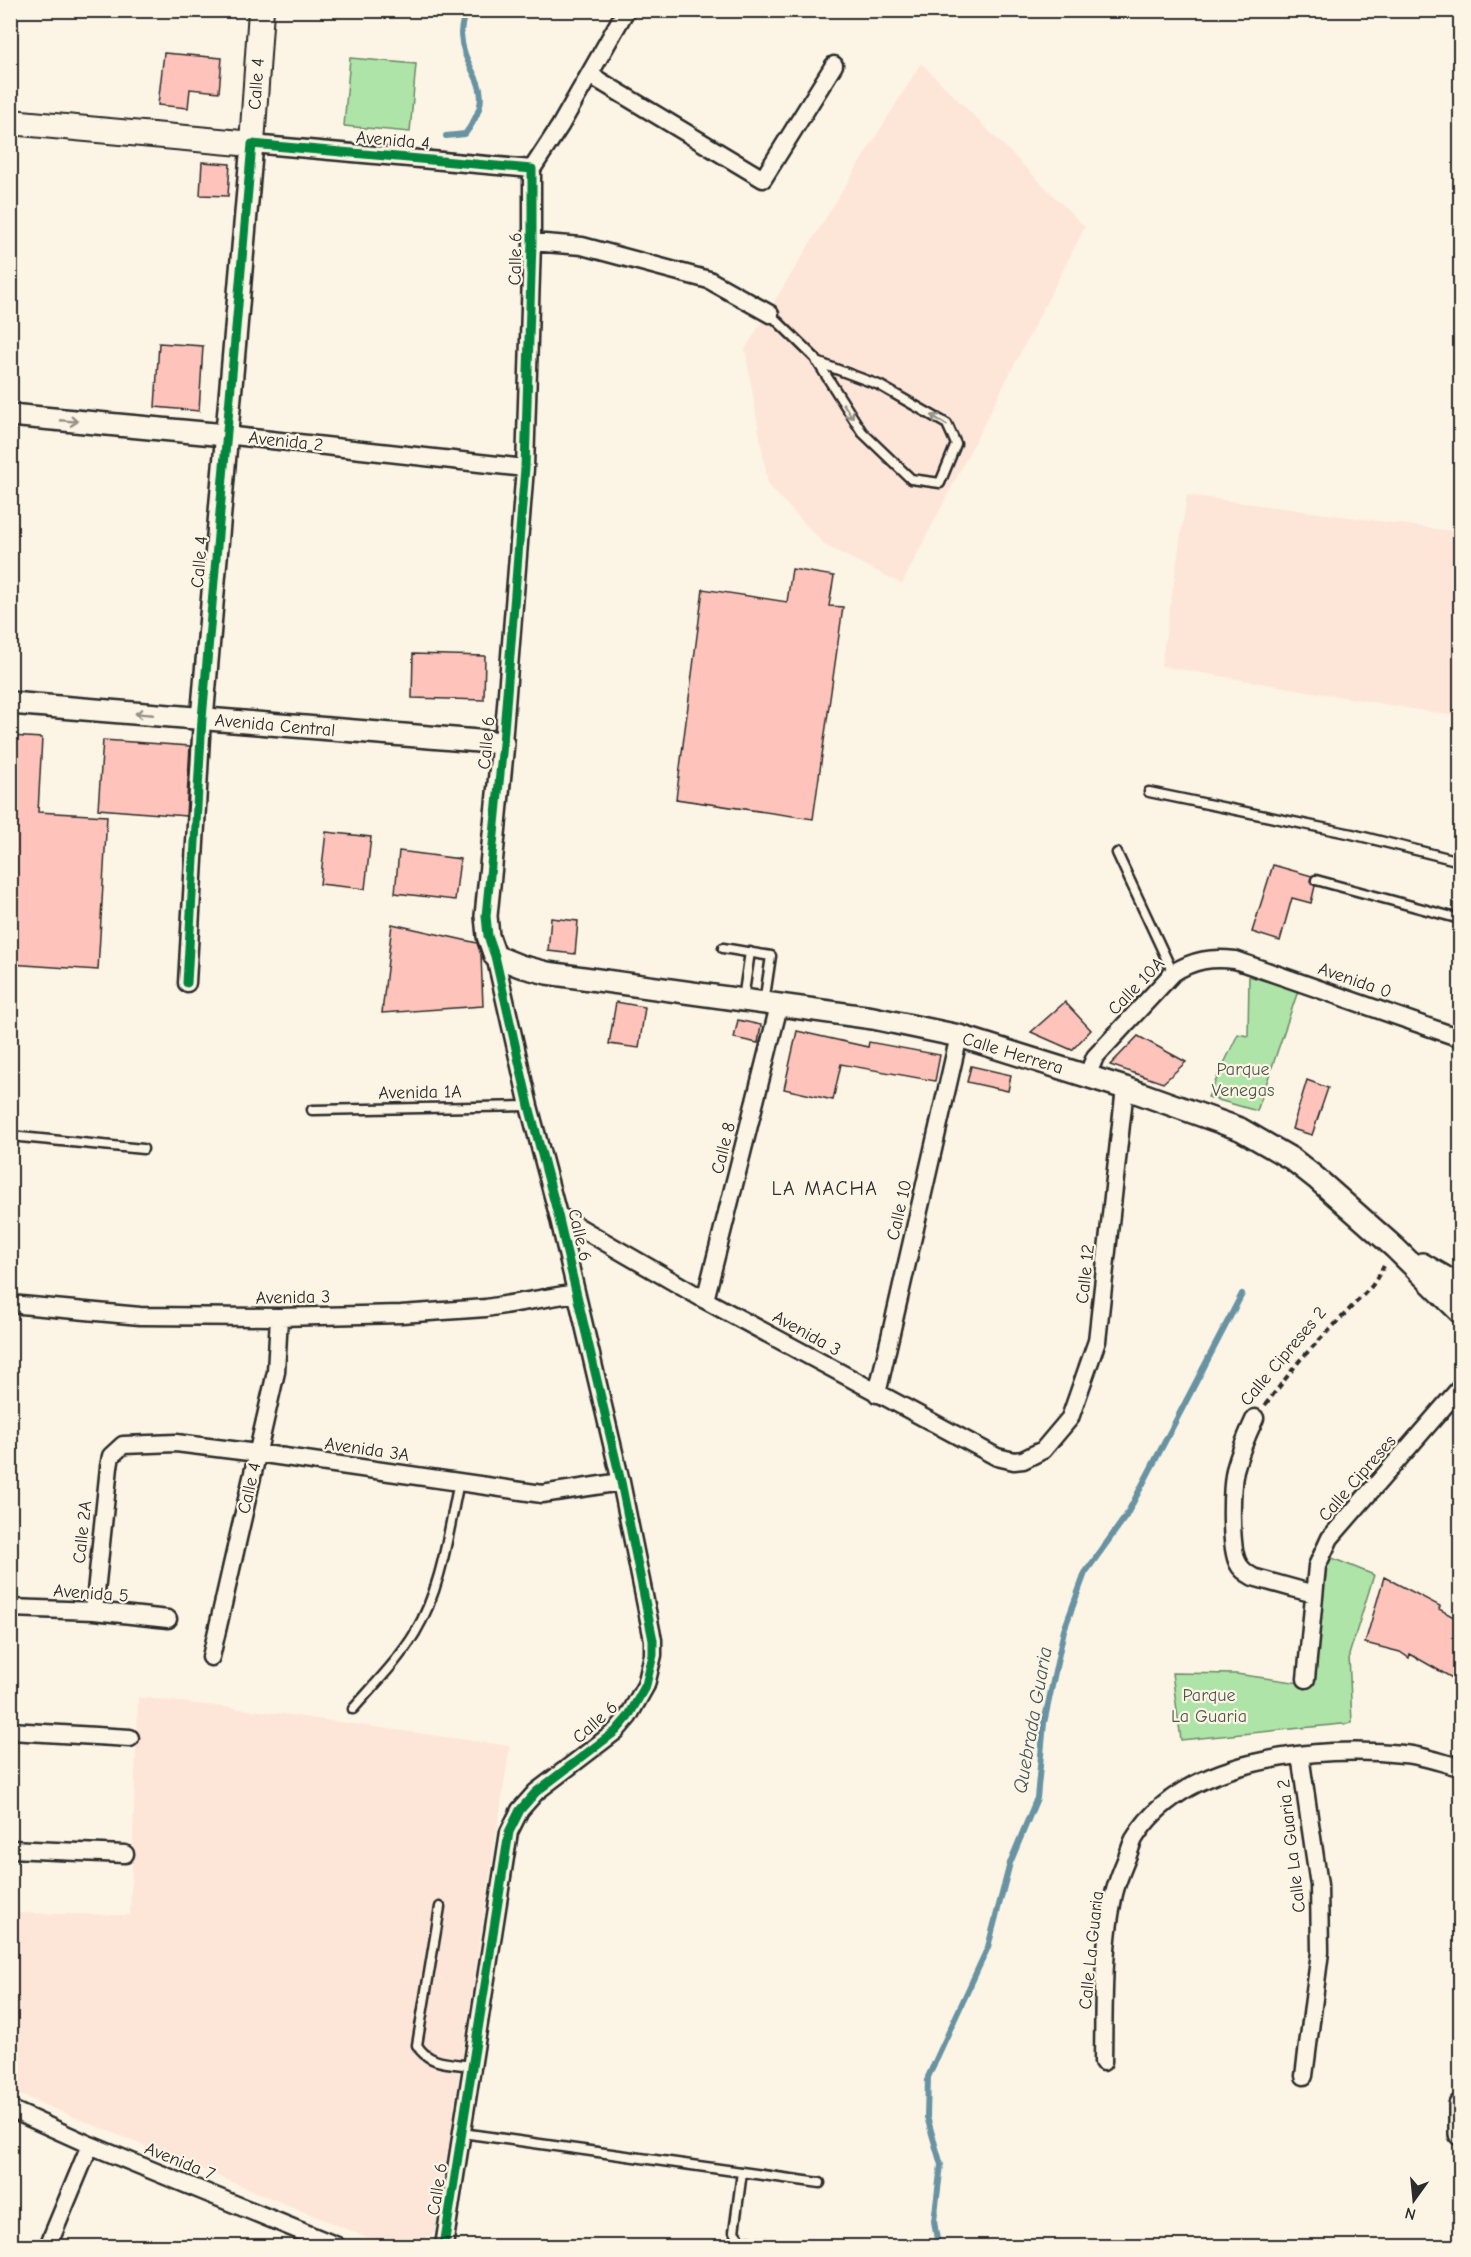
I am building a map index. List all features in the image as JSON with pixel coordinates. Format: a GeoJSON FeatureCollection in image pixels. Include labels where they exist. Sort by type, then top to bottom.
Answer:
{"type":"FeatureCollection","features":[{"type":"Feature","properties":{"kind":"main road","name":"Calle 4"},"geometry":{"type":"LineString","coordinates":[[252,144],[261,10]]}},
{"type":"Feature","properties":{"kind":"main road","name":"Avenida 4"},"geometry":{"type":"LineString","coordinates":[[10,122],[252,144]]}},
{"type":"Feature","properties":{"kind":"street"},"geometry":{"type":"LineString","coordinates":[[532,169],[590,75],[626,10]]}},
{"type":"Feature","properties":{"kind":"street"},"geometry":{"type":"LineString","coordinates":[[590,75],[763,179],[834,64]]}},
{"type":"Feature","properties":{"kind":"street","name":"Avenida 4"},"geometry":{"type":"LineString","coordinates":[[252,144],[532,169]]}},
{"type":"Feature","properties":{"kind":"street","name":"Calle 4"},"geometry":{"type":"LineString","coordinates":[[187,983],[202,719],[252,144]]}},
{"type":"Feature","properties":{"kind":"street","name":"Calle 6"},"geometry":{"type":"LineString","coordinates":[[444,2247],[509,1832],[520,1810],[536,1792],[615,1731],[628,1717],[646,1685],[653,1640],[621,1482],[558,1215],[529,1106],[495,956],[488,936],[486,916],[503,743],[525,468],[532,169]]}},
{"type":"Feature","properties":{"kind":"street"},"geometry":{"type":"LineString","coordinates":[[532,242],[582,246],[709,280],[770,314]]}},
{"type":"Feature","properties":{"kind":"street","name":"Avenida 2"},"geometry":{"type":"LineString","coordinates":[[11,419],[225,435],[525,468]]}},
{"type":"Feature","properties":{"kind":"street","name":"Avenida Central"},"geometry":{"type":"LineString","coordinates":[[10,702],[503,743]]}},
{"type":"Feature","properties":{"kind":"street","name":"Calle Herrera"},"geometry":{"type":"LineString","coordinates":[[495,956],[547,973],[873,1018],[959,1036],[1125,1088],[1240,1129],[1277,1149],[1316,1178],[1395,1248],[1461,1312]]}},
{"type":"Feature","properties":{"kind":"street","name":"Calle 10A"},"geometry":{"type":"LineString","coordinates":[[1087,1076],[1095,1057],[1173,973],[1182,967],[1207,959],[1235,960]]}},
{"type":"Feature","properties":{"kind":"street","name":"Avenida 0"},"geometry":{"type":"LineString","coordinates":[[1235,960],[1461,1038]]}},
{"type":"Feature","properties":{"kind":"street","name":"Calle 8"},"geometry":{"type":"LineString","coordinates":[[705,1300],[772,1004]]}},
{"type":"Feature","properties":{"kind":"street","name":"Calle 10"},"geometry":{"type":"LineString","coordinates":[[877,1394],[959,1036]]}},
{"type":"Feature","properties":{"kind":"street","name":"Calle 12"},"geometry":{"type":"LineString","coordinates":[[1043,1450],[1070,1418],[1097,1341],[1125,1088]]}},
{"type":"Feature","properties":{"kind":"street","name":"Avenida 3"},"geometry":{"type":"LineString","coordinates":[[558,1215],[705,1300],[997,1457],[1006,1460],[1023,1460],[1043,1450]]}},
{"type":"Feature","properties":{"kind":"street"},"geometry":{"type":"LineString","coordinates":[[1395,1248],[1461,1286]]}},
{"type":"Feature","properties":{"kind":"street","name":"Avenida 3"},"geometry":{"type":"LineString","coordinates":[[10,1304],[140,1317],[279,1317],[401,1314],[486,1308],[576,1293]]}},
{"type":"Feature","properties":{"kind":"street","name":"Calle 4"},"geometry":{"type":"LineString","coordinates":[[211,1657],[276,1372],[279,1317]]}},
{"type":"Feature","properties":{"kind":"street","name":"Calle Cipreses"},"geometry":{"type":"LineString","coordinates":[[1306,1679],[1317,1566],[1330,1538],[1461,1388]]}},
{"type":"Feature","properties":{"kind":"street","name":"Calle Cipreses 2"},"geometry":{"type":"LineString","coordinates":[[1255,1418],[1242,1445],[1234,1472],[1232,1516],[1236,1560],[1240,1567],[1253,1577],[1314,1594]]}},
{"type":"Feature","properties":{"kind":"street","name":"Avenida 3A"},"geometry":{"type":"LineString","coordinates":[[111,1456],[123,1445],[176,1443],[257,1452],[542,1494],[621,1482]]}},
{"type":"Feature","properties":{"kind":"street","name":"Calle 2A"},"geometry":{"type":"LineString","coordinates":[[94,1611],[111,1456]]}},
{"type":"Feature","properties":{"kind":"street","name":"Avenida 5"},"geometry":{"type":"LineString","coordinates":[[10,1608],[94,1611],[168,1619]]}},
{"type":"Feature","properties":{"kind":"street"},"geometry":{"type":"LineString","coordinates":[[10,1731],[130,1738]]}},
{"type":"Feature","properties":{"kind":"street","name":"Calle La Guaria"},"geometry":{"type":"LineString","coordinates":[[1103,2062],[1104,1976],[1113,1898],[1134,1839],[1154,1815],[1179,1793],[1207,1778],[1237,1767],[1324,1752],[1404,1754],[1461,1767]]}},
{"type":"Feature","properties":{"kind":"street","name":"Calle La Guaria 2"},"geometry":{"type":"LineString","coordinates":[[1300,1755],[1319,1885],[1320,1952],[1304,2076]]}},
{"type":"Feature","properties":{"kind":"street"},"geometry":{"type":"LineString","coordinates":[[10,1849],[125,1854]]}},
{"type":"Feature","properties":{"kind":"street"},"geometry":{"type":"LineString","coordinates":[[1461,2105],[1461,2134]]}},
{"type":"Feature","properties":{"kind":"street","name":"Avenida 7"},"geometry":{"type":"LineString","coordinates":[[10,2109],[90,2145],[337,2247]]}},
{"type":"Feature","properties":{"kind":"street"},"geometry":{"type":"LineString","coordinates":[[48,2247],[90,2145]]}},
{"type":"Feature","properties":{"kind":"lane"},"geometry":{"type":"LineString","coordinates":[[770,314],[817,362],[862,432],[911,479],[940,483],[956,444],[947,424],[879,385],[817,362]]}},
{"type":"Feature","properties":{"kind":"lane"},"geometry":{"type":"LineString","coordinates":[[1149,792],[1352,834],[1461,861]]}},
{"type":"Feature","properties":{"kind":"lane"},"geometry":{"type":"LineString","coordinates":[[1117,853],[1173,973]]}},
{"type":"Feature","properties":{"kind":"lane"},"geometry":{"type":"LineString","coordinates":[[1316,880],[1461,919]]}},
{"type":"Feature","properties":{"kind":"lane"},"geometry":{"type":"LineString","coordinates":[[723,948],[771,956],[772,1004]]}},
{"type":"Feature","properties":{"kind":"lane"},"geometry":{"type":"LineString","coordinates":[[743,1000],[750,952]]}},
{"type":"Feature","properties":{"kind":"lane","name":"Avenida 1A"},"geometry":{"type":"LineString","coordinates":[[312,1110],[529,1106]]}},
{"type":"Feature","properties":{"kind":"lane"},"geometry":{"type":"LineString","coordinates":[[10,1136],[143,1149]]}},
{"type":"Feature","properties":{"kind":"lane"},"geometry":{"type":"LineString","coordinates":[[353,1709],[392,1665],[414,1633],[430,1603],[440,1572],[459,1482]]}},
{"type":"Feature","properties":{"kind":"lane"},"geometry":{"type":"LineString","coordinates":[[440,1907],[417,2045],[423,2056],[434,2061],[473,2067]]}},
{"type":"Feature","properties":{"kind":"lane"},"geometry":{"type":"LineString","coordinates":[[462,2133],[820,2183]]}},
{"type":"Feature","properties":{"kind":"lane"},"geometry":{"type":"LineString","coordinates":[[742,2172],[734,2232],[741,2241],[779,2247]]}},
{"type":"Feature","properties":{"kind":"shaded area"},"geometry":{"type":"Polygon","coordinates":[[[921,63],[1085,227],[902,584],[826,546],[768,485],[745,349],[921,63]]]}},
{"type":"Feature","properties":{"kind":"shaded area"},"geometry":{"type":"Polygon","coordinates":[[[1187,495],[1460,532],[1460,717],[1161,666],[1187,495]]]}},
{"type":"Feature","properties":{"kind":"shaded area"},"geometry":{"type":"Polygon","coordinates":[[[138,1697],[268,1712],[510,1746],[435,2232],[414,2246],[385,2245],[11,2091],[11,1913],[130,1915],[138,1697]]]}},
{"type":"Feature","properties":{"kind":"green space"},"geometry":{"type":"Polygon","coordinates":[[[350,58],[416,64],[410,132],[344,126],[350,58]]]}},
{"type":"Feature","properties":{"kind":"green space","name":"Parque Venegas"},"geometry":{"type":"Polygon","coordinates":[[[1249,976],[1298,991],[1257,1111],[1208,1097],[1238,1034],[1248,1036],[1249,976]]]}},
{"type":"Feature","properties":{"kind":"green space","name":"Parque La Guaria"},"geometry":{"type":"Polygon","coordinates":[[[1327,1556],[1374,1575],[1349,1655],[1352,1723],[1181,1740],[1172,1673],[1236,1674],[1314,1685],[1327,1556]]]}},
{"type":"Feature","properties":{"kind":"building"},"geometry":{"type":"Polygon","coordinates":[[[164,53],[222,58],[219,92],[190,89],[188,108],[158,105],[164,53]]]}},
{"type":"Feature","properties":{"kind":"building"},"geometry":{"type":"Polygon","coordinates":[[[202,162],[230,164],[228,196],[200,195],[202,162]]]}},
{"type":"Feature","properties":{"kind":"building"},"geometry":{"type":"Polygon","coordinates":[[[159,343],[203,346],[199,411],[155,407],[159,343]]]}},
{"type":"Feature","properties":{"kind":"building"},"geometry":{"type":"Polygon","coordinates":[[[792,569],[834,576],[829,606],[843,607],[813,819],[676,799],[703,589],[787,602],[792,569]]]}},
{"type":"Feature","properties":{"kind":"building"},"geometry":{"type":"Polygon","coordinates":[[[413,654],[485,656],[484,700],[412,698],[413,654]]]}},
{"type":"Feature","properties":{"kind":"building"},"geometry":{"type":"Polygon","coordinates":[[[10,736],[42,738],[38,812],[107,816],[98,970],[10,964],[10,736]]]}},
{"type":"Feature","properties":{"kind":"building"},"geometry":{"type":"Polygon","coordinates":[[[103,740],[190,746],[186,816],[98,809],[103,740]]]}},
{"type":"Feature","properties":{"kind":"building"},"geometry":{"type":"Polygon","coordinates":[[[326,832],[371,837],[365,889],[320,884],[326,832]]]}},
{"type":"Feature","properties":{"kind":"building"},"geometry":{"type":"Polygon","coordinates":[[[399,851],[460,859],[455,900],[395,893],[399,851]]]}},
{"type":"Feature","properties":{"kind":"building"},"geometry":{"type":"Polygon","coordinates":[[[1273,865],[1312,876],[1310,882],[1315,886],[1311,903],[1292,898],[1280,941],[1252,932],[1273,865]]]}},
{"type":"Feature","properties":{"kind":"building"},"geometry":{"type":"Polygon","coordinates":[[[551,918],[578,921],[575,954],[548,951],[551,918]]]}},
{"type":"Feature","properties":{"kind":"building"},"geometry":{"type":"Polygon","coordinates":[[[392,924],[477,943],[481,955],[483,1006],[382,1013],[392,924]]]}},
{"type":"Feature","properties":{"kind":"building"},"geometry":{"type":"Polygon","coordinates":[[[616,1002],[645,1007],[639,1048],[609,1044],[616,1002]]]}},
{"type":"Feature","properties":{"kind":"building"},"geometry":{"type":"Polygon","coordinates":[[[1065,1002],[1091,1030],[1072,1050],[1031,1032],[1065,1002]]]}},
{"type":"Feature","properties":{"kind":"building"},"geometry":{"type":"Polygon","coordinates":[[[738,1020],[761,1025],[758,1043],[734,1038],[738,1020]]]}},
{"type":"Feature","properties":{"kind":"building"},"geometry":{"type":"Polygon","coordinates":[[[797,1031],[868,1047],[869,1042],[940,1055],[935,1081],[841,1064],[833,1100],[784,1089],[797,1031]]]}},
{"type":"Feature","properties":{"kind":"building"},"geometry":{"type":"Polygon","coordinates":[[[1138,1036],[1186,1062],[1163,1083],[1110,1065],[1138,1036]]]}},
{"type":"Feature","properties":{"kind":"building"},"geometry":{"type":"Polygon","coordinates":[[[971,1066],[1011,1075],[1008,1091],[967,1082],[971,1066]]]}},
{"type":"Feature","properties":{"kind":"building"},"geometry":{"type":"Polygon","coordinates":[[[1307,1080],[1328,1088],[1312,1135],[1292,1129],[1307,1080]]]}},
{"type":"Feature","properties":{"kind":"building"},"geometry":{"type":"Polygon","coordinates":[[[1384,1577],[1440,1606],[1439,1609],[1461,1621],[1461,1683],[1410,1654],[1409,1658],[1400,1652],[1365,1643],[1384,1577]]]}},
{"type":"Feature","properties":{"kind":"waterway"},"geometry":{"type":"LineString","coordinates":[[446,136],[465,134],[476,117],[480,104],[481,92],[478,82],[463,49],[461,31],[465,10]]}},
{"type":"Feature","properties":{"kind":"waterway","name":"Quebrada Guaria"},"geometry":{"type":"LineString","coordinates":[[938,2246],[934,2221],[941,2165],[927,2117],[928,2077],[988,1947],[1010,1863],[1037,1798],[1044,1723],[1064,1630],[1085,1573],[1126,1516],[1242,1294]]}},
{"type":"Feature","properties":{"kind":"cycle path"},"geometry":{"type":"LineString","coordinates":[[187,983],[202,719],[252,144],[532,169],[525,468],[503,743],[486,916],[488,936],[495,956],[529,1106],[558,1215],[621,1482],[653,1640],[653,1655],[646,1685],[628,1717],[616,1731],[536,1792],[520,1810],[509,1832],[444,2246]]}},
{"type":"Feature","properties":{"kind":"district","name":"LA MACHA"},"geometry":{"type":"Point","coordinates":[825,1188]}}]}
